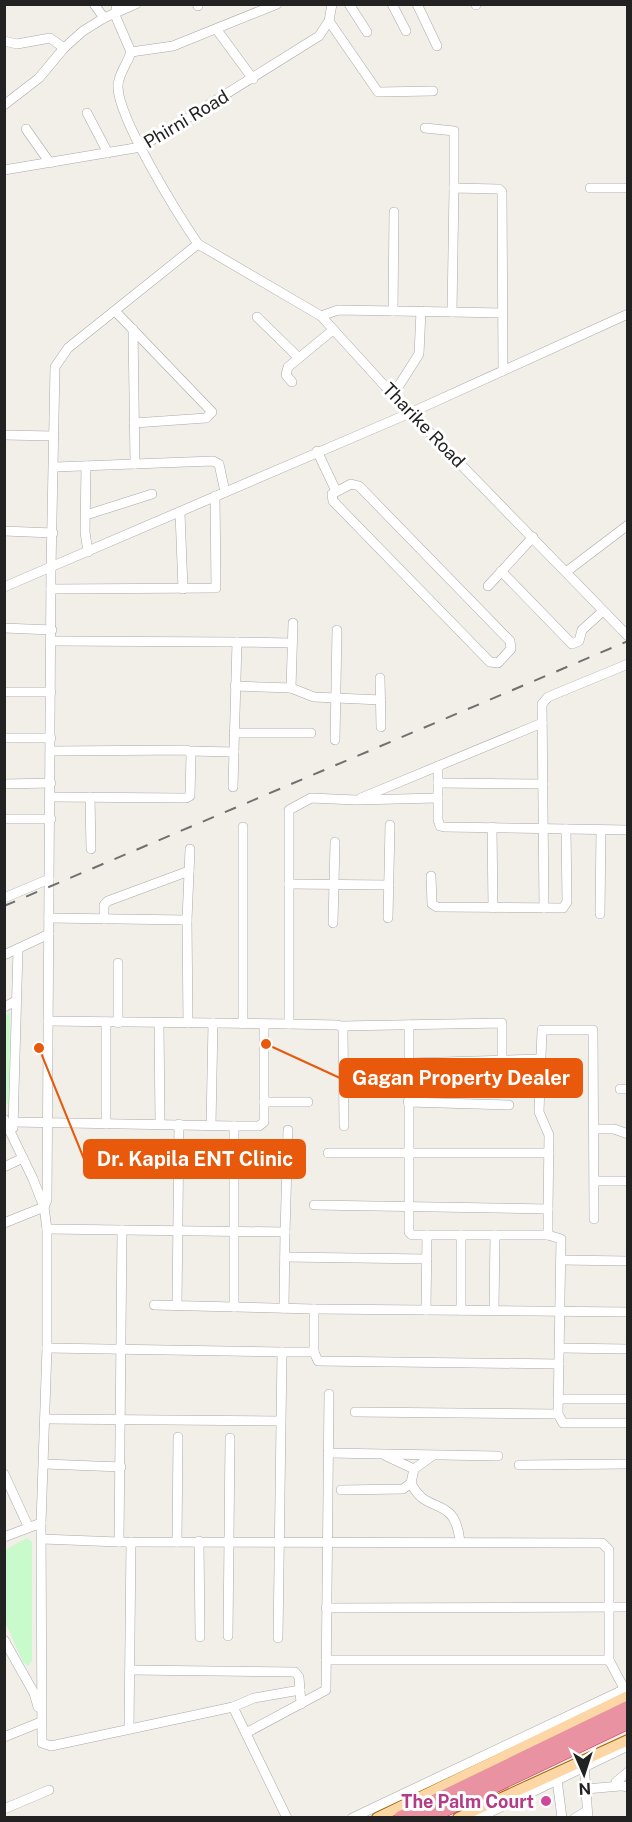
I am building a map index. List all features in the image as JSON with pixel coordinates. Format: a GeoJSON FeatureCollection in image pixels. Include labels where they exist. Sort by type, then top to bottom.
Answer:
{"type":"FeatureCollection","features":[{"type":"Feature","properties":{"kind":"highway"},"geometry":{"type":"LineString","coordinates":[[401,1818],[627,1708]]}},
{"type":"Feature","properties":{"kind":"highway"},"geometry":{"type":"LineString","coordinates":[[427,1818],[627,1722]]}},
{"type":"Feature","properties":{"kind":"main road"},"geometry":{"type":"LineString","coordinates":[[377,1818],[627,1693]]}},
{"type":"Feature","properties":{"kind":"main road"},"geometry":{"type":"LineString","coordinates":[[458,1818],[584,1764],[627,1740]]}},
{"type":"Feature","properties":{"kind":"street"},"geometry":{"type":"LineString","coordinates":[[94,4],[104,18]]}},
{"type":"Feature","properties":{"kind":"street"},"geometry":{"type":"LineString","coordinates":[[4,105],[44,73],[64,48],[116,10],[136,4]]}},
{"type":"Feature","properties":{"kind":"street"},"geometry":{"type":"LineString","coordinates":[[116,10],[131,52],[173,46],[278,4]]}},
{"type":"Feature","properties":{"kind":"street"},"geometry":{"type":"LineString","coordinates":[[332,4],[329,21],[378,92],[433,91]]}},
{"type":"Feature","properties":{"kind":"street"},"geometry":{"type":"LineString","coordinates":[[349,4],[367,32]]}},
{"type":"Feature","properties":{"kind":"street"},"geometry":{"type":"LineString","coordinates":[[392,4],[406,31]]}},
{"type":"Feature","properties":{"kind":"street"},"geometry":{"type":"LineString","coordinates":[[417,4],[437,46]]}},
{"type":"Feature","properties":{"kind":"street","name":"Phirni Road"},"geometry":{"type":"LineString","coordinates":[[4,170],[141,147],[319,36],[329,21]]}},
{"type":"Feature","properties":{"kind":"street"},"geometry":{"type":"LineString","coordinates":[[217,30],[253,79]]}},
{"type":"Feature","properties":{"kind":"street"},"geometry":{"type":"LineString","coordinates":[[4,41],[17,44],[50,38],[64,48]]}},
{"type":"Feature","properties":{"kind":"street","name":"Tharike Road"},"geometry":{"type":"LineString","coordinates":[[131,52],[119,80],[118,90],[141,147],[198,244],[321,316],[410,413],[627,636]]}},
{"type":"Feature","properties":{"kind":"street"},"geometry":{"type":"LineString","coordinates":[[87,113],[108,153]]}},
{"type":"Feature","properties":{"kind":"street"},"geometry":{"type":"LineString","coordinates":[[425,128],[454,131],[453,312]]}},
{"type":"Feature","properties":{"kind":"street"},"geometry":{"type":"LineString","coordinates":[[26,129],[50,163]]}},
{"type":"Feature","properties":{"kind":"street"},"geometry":{"type":"LineString","coordinates":[[454,188],[502,190],[502,370]]}},
{"type":"Feature","properties":{"kind":"street"},"geometry":{"type":"LineString","coordinates":[[590,188],[627,188]]}},
{"type":"Feature","properties":{"kind":"street"},"geometry":{"type":"LineString","coordinates":[[393,311],[394,212]]}},
{"type":"Feature","properties":{"kind":"street"},"geometry":{"type":"LineString","coordinates":[[4,1223],[44,1207],[48,1200],[51,568],[57,362],[68,348],[198,244]]}},
{"type":"Feature","properties":{"kind":"street"},"geometry":{"type":"LineString","coordinates":[[321,316],[338,310],[501,313]]}},
{"type":"Feature","properties":{"kind":"street"},"geometry":{"type":"LineString","coordinates":[[115,311],[212,412],[206,418],[134,423]]}},
{"type":"Feature","properties":{"kind":"street"},"geometry":{"type":"LineString","coordinates":[[393,395],[420,354],[421,311]]}},
{"type":"Feature","properties":{"kind":"street"},"geometry":{"type":"LineString","coordinates":[[257,316],[299,358]]}},
{"type":"Feature","properties":{"kind":"street"},"geometry":{"type":"LineString","coordinates":[[4,587],[410,413],[624,316],[627,327]]}},
{"type":"Feature","properties":{"kind":"street"},"geometry":{"type":"LineString","coordinates":[[133,329],[135,464]]}},
{"type":"Feature","properties":{"kind":"street"},"geometry":{"type":"LineString","coordinates":[[292,382],[286,370],[333,330]]}},
{"type":"Feature","properties":{"kind":"street"},"geometry":{"type":"LineString","coordinates":[[4,435],[54,436]]}},
{"type":"Feature","properties":{"kind":"street"},"geometry":{"type":"LineString","coordinates":[[317,451],[336,491]]}},
{"type":"Feature","properties":{"kind":"street"},"geometry":{"type":"LineString","coordinates":[[55,467],[216,462],[220,468],[225,492]]}},
{"type":"Feature","properties":{"kind":"street"},"geometry":{"type":"LineString","coordinates":[[86,466],[85,532],[88,552]]}},
{"type":"Feature","properties":{"kind":"street"},"geometry":{"type":"LineString","coordinates":[[351,484],[359,486],[510,641],[511,649],[498,663],[490,662],[333,501],[331,496],[336,491],[351,484]]}},
{"type":"Feature","properties":{"kind":"street"},"geometry":{"type":"LineString","coordinates":[[86,515],[152,494]]}},
{"type":"Feature","properties":{"kind":"street"},"geometry":{"type":"LineString","coordinates":[[51,589],[214,589],[218,586],[215,496]]}},
{"type":"Feature","properties":{"kind":"street"},"geometry":{"type":"LineString","coordinates":[[180,513],[183,589]]}},
{"type":"Feature","properties":{"kind":"street"},"geometry":{"type":"LineString","coordinates":[[566,572],[627,525]]}},
{"type":"Feature","properties":{"kind":"street"},"geometry":{"type":"LineString","coordinates":[[4,531],[53,532]]}},
{"type":"Feature","properties":{"kind":"street"},"geometry":{"type":"LineString","coordinates":[[488,586],[533,537]]}},
{"type":"Feature","properties":{"kind":"street"},"geometry":{"type":"LineString","coordinates":[[501,571],[572,644],[579,641],[582,630],[603,611]]}},
{"type":"Feature","properties":{"kind":"street"},"geometry":{"type":"LineString","coordinates":[[616,625],[627,620]]}},
{"type":"Feature","properties":{"kind":"street"},"geometry":{"type":"LineString","coordinates":[[291,688],[293,623]]}},
{"type":"Feature","properties":{"kind":"street"},"geometry":{"type":"LineString","coordinates":[[4,628],[52,630]]}},
{"type":"Feature","properties":{"kind":"street"},"geometry":{"type":"LineString","coordinates":[[335,740],[338,630]]}},
{"type":"Feature","properties":{"kind":"street"},"geometry":{"type":"LineString","coordinates":[[52,641],[292,643]]}},
{"type":"Feature","properties":{"kind":"street"},"geometry":{"type":"LineString","coordinates":[[233,787],[237,642]]}},
{"type":"Feature","properties":{"kind":"street"},"geometry":{"type":"LineString","coordinates":[[544,908],[542,723],[544,700],[627,664]]}},
{"type":"Feature","properties":{"kind":"street"},"geometry":{"type":"LineString","coordinates":[[380,678],[381,727]]}},
{"type":"Feature","properties":{"kind":"street"},"geometry":{"type":"LineString","coordinates":[[234,686],[291,688],[314,697],[381,700]]}},
{"type":"Feature","properties":{"kind":"street"},"geometry":{"type":"LineString","coordinates":[[4,692],[51,692]]}},
{"type":"Feature","properties":{"kind":"street"},"geometry":{"type":"LineString","coordinates":[[356,800],[542,723]]}},
{"type":"Feature","properties":{"kind":"street"},"geometry":{"type":"LineString","coordinates":[[234,733],[311,733]]}},
{"type":"Feature","properties":{"kind":"street"},"geometry":{"type":"LineString","coordinates":[[4,738],[51,738]]}},
{"type":"Feature","properties":{"kind":"street"},"geometry":{"type":"LineString","coordinates":[[51,751],[234,752]]}},
{"type":"Feature","properties":{"kind":"street"},"geometry":{"type":"LineString","coordinates":[[51,797],[188,798],[190,751]]}},
{"type":"Feature","properties":{"kind":"street"},"geometry":{"type":"LineString","coordinates":[[438,766],[440,826],[627,830]]}},
{"type":"Feature","properties":{"kind":"street"},"geometry":{"type":"LineString","coordinates":[[4,784],[51,783]]}},
{"type":"Feature","properties":{"kind":"street"},"geometry":{"type":"LineString","coordinates":[[438,783],[543,784]]}},
{"type":"Feature","properties":{"kind":"street"},"geometry":{"type":"LineString","coordinates":[[90,797],[91,849]]}},
{"type":"Feature","properties":{"kind":"street"},"geometry":{"type":"LineString","coordinates":[[289,1024],[291,808],[311,798],[356,800],[438,798]]}},
{"type":"Feature","properties":{"kind":"street"},"geometry":{"type":"LineString","coordinates":[[4,819],[51,819]]}},
{"type":"Feature","properties":{"kind":"street"},"geometry":{"type":"LineString","coordinates":[[388,918],[390,825]]}},
{"type":"Feature","properties":{"kind":"street"},"geometry":{"type":"LineString","coordinates":[[243,827],[243,1024]]}},
{"type":"Feature","properties":{"kind":"street"},"geometry":{"type":"LineString","coordinates":[[492,827],[493,908]]}},
{"type":"Feature","properties":{"kind":"street"},"geometry":{"type":"LineString","coordinates":[[431,876],[434,906],[563,908],[566,905],[566,829]]}},
{"type":"Feature","properties":{"kind":"street"},"geometry":{"type":"LineString","coordinates":[[600,914],[601,830]]}},
{"type":"Feature","properties":{"kind":"street"},"geometry":{"type":"LineString","coordinates":[[333,923],[335,842]]}},
{"type":"Feature","properties":{"kind":"street"},"geometry":{"type":"LineString","coordinates":[[188,1023],[187,920],[190,849]]}},
{"type":"Feature","properties":{"kind":"street"},"geometry":{"type":"LineString","coordinates":[[104,919],[104,905],[108,901],[189,872]]}},
{"type":"Feature","properties":{"kind":"street"},"geometry":{"type":"LineString","coordinates":[[4,898],[49,879]]}},
{"type":"Feature","properties":{"kind":"street"},"geometry":{"type":"LineString","coordinates":[[289,884],[389,885]]}},
{"type":"Feature","properties":{"kind":"street"},"geometry":{"type":"LineString","coordinates":[[49,918],[187,920]]}},
{"type":"Feature","properties":{"kind":"street"},"geometry":{"type":"LineString","coordinates":[[4,955],[49,934]]}},
{"type":"Feature","properties":{"kind":"street"},"geometry":{"type":"LineString","coordinates":[[18,949],[9,1121],[13,1137],[44,1207],[47,1229],[45,1464],[41,1523],[42,1743],[47,1746],[232,1707],[254,1698],[300,1690]]}},
{"type":"Feature","properties":{"kind":"street"},"geometry":{"type":"LineString","coordinates":[[118,963],[118,1023]]}},
{"type":"Feature","properties":{"kind":"street"},"geometry":{"type":"LineString","coordinates":[[4,1007],[16,1001]]}},
{"type":"Feature","properties":{"kind":"street"},"geometry":{"type":"LineString","coordinates":[[48,1022],[342,1026],[502,1023],[502,1060]]}},
{"type":"Feature","properties":{"kind":"street"},"geometry":{"type":"LineString","coordinates":[[106,1022],[106,1124]]}},
{"type":"Feature","properties":{"kind":"street"},"geometry":{"type":"LineString","coordinates":[[159,1023],[160,1124]]}},
{"type":"Feature","properties":{"kind":"street"},"geometry":{"type":"LineString","coordinates":[[211,1125],[213,1023]]}},
{"type":"Feature","properties":{"kind":"street"},"geometry":{"type":"LineString","coordinates":[[9,1121],[262,1125],[264,1024]]}},
{"type":"Feature","properties":{"kind":"street"},"geometry":{"type":"LineString","coordinates":[[409,1025],[409,1232],[427,1235],[548,1235],[561,1239],[558,1414],[563,1423],[627,1423]]}},
{"type":"Feature","properties":{"kind":"street"},"geometry":{"type":"LineString","coordinates":[[342,1026],[344,1126]]}},
{"type":"Feature","properties":{"kind":"street"},"geometry":{"type":"LineString","coordinates":[[548,1235],[548,1132],[540,1115],[542,1030],[593,1030],[591,1095],[595,1129],[594,1219]]}},
{"type":"Feature","properties":{"kind":"street"},"geometry":{"type":"LineString","coordinates":[[409,1063],[540,1059]]}},
{"type":"Feature","properties":{"kind":"street"},"geometry":{"type":"LineString","coordinates":[[264,1102],[308,1102]]}},
{"type":"Feature","properties":{"kind":"street"},"geometry":{"type":"LineString","coordinates":[[408,1102],[509,1105]]}},
{"type":"Feature","properties":{"kind":"street"},"geometry":{"type":"LineString","coordinates":[[177,1305],[179,1124]]}},
{"type":"Feature","properties":{"kind":"street"},"geometry":{"type":"LineString","coordinates":[[234,1126],[234,1307]]}},
{"type":"Feature","properties":{"kind":"street"},"geometry":{"type":"LineString","coordinates":[[595,1129],[614,1129],[627,1134]]}},
{"type":"Feature","properties":{"kind":"street"},"geometry":{"type":"LineString","coordinates":[[284,1308],[288,1130]]}},
{"type":"Feature","properties":{"kind":"street"},"geometry":{"type":"LineString","coordinates":[[327,1153],[549,1153]]}},
{"type":"Feature","properties":{"kind":"street"},"geometry":{"type":"LineString","coordinates":[[4,1167],[23,1158]]}},
{"type":"Feature","properties":{"kind":"street"},"geometry":{"type":"LineString","coordinates":[[595,1180],[627,1181]]}},
{"type":"Feature","properties":{"kind":"street"},"geometry":{"type":"LineString","coordinates":[[314,1205],[548,1209]]}},
{"type":"Feature","properties":{"kind":"street"},"geometry":{"type":"LineString","coordinates":[[47,1229],[285,1232]]}},
{"type":"Feature","properties":{"kind":"street"},"geometry":{"type":"LineString","coordinates":[[119,1542],[122,1230]]}},
{"type":"Feature","properties":{"kind":"street"},"geometry":{"type":"LineString","coordinates":[[426,1310],[427,1235]]}},
{"type":"Feature","properties":{"kind":"street"},"geometry":{"type":"LineString","coordinates":[[461,1235],[461,1310]]}},
{"type":"Feature","properties":{"kind":"street"},"geometry":{"type":"LineString","coordinates":[[494,1310],[495,1235]]}},
{"type":"Feature","properties":{"kind":"street"},"geometry":{"type":"LineString","coordinates":[[285,1257],[427,1259]]}},
{"type":"Feature","properties":{"kind":"street"},"geometry":{"type":"LineString","coordinates":[[561,1260],[627,1261]]}},
{"type":"Feature","properties":{"kind":"street"},"geometry":{"type":"LineString","coordinates":[[154,1305],[627,1312]]}},
{"type":"Feature","properties":{"kind":"street"},"geometry":{"type":"LineString","coordinates":[[314,1309],[314,1352],[318,1360],[559,1364]]}},
{"type":"Feature","properties":{"kind":"street"},"geometry":{"type":"LineString","coordinates":[[47,1348],[314,1352]]}},
{"type":"Feature","properties":{"kind":"street"},"geometry":{"type":"LineString","coordinates":[[560,1348],[627,1349]]}},
{"type":"Feature","properties":{"kind":"street"},"geometry":{"type":"LineString","coordinates":[[278,1638],[282,1352]]}},
{"type":"Feature","properties":{"kind":"street"},"geometry":{"type":"LineString","coordinates":[[246,1733],[326,1690],[329,1394]]}},
{"type":"Feature","properties":{"kind":"street"},"geometry":{"type":"LineString","coordinates":[[558,1399],[627,1400]]}},
{"type":"Feature","properties":{"kind":"street"},"geometry":{"type":"LineString","coordinates":[[355,1412],[558,1414]]}},
{"type":"Feature","properties":{"kind":"street"},"geometry":{"type":"LineString","coordinates":[[45,1419],[280,1421]]}},
{"type":"Feature","properties":{"kind":"street"},"geometry":{"type":"LineString","coordinates":[[177,1542],[178,1437]]}},
{"type":"Feature","properties":{"kind":"street"},"geometry":{"type":"LineString","coordinates":[[228,1636],[227,1541],[230,1438]]}},
{"type":"Feature","properties":{"kind":"street"},"geometry":{"type":"LineString","coordinates":[[328,1453],[498,1456]]}},
{"type":"Feature","properties":{"kind":"street"},"geometry":{"type":"LineString","coordinates":[[382,1454],[414,1469]]}},
{"type":"Feature","properties":{"kind":"street"},"geometry":{"type":"LineString","coordinates":[[341,1490],[403,1489],[411,1483],[414,1469],[434,1455]]}},
{"type":"Feature","properties":{"kind":"street"},"geometry":{"type":"LineString","coordinates":[[45,1464],[121,1467]]}},
{"type":"Feature","properties":{"kind":"street"},"geometry":{"type":"LineString","coordinates":[[519,1465],[627,1464]]}},
{"type":"Feature","properties":{"kind":"street"},"geometry":{"type":"LineString","coordinates":[[4,1474],[28,1526]]}},
{"type":"Feature","properties":{"kind":"street"},"geometry":{"type":"LineString","coordinates":[[411,1483],[419,1494],[454,1515],[460,1542]]}},
{"type":"Feature","properties":{"kind":"street"},"geometry":{"type":"LineString","coordinates":[[4,1537],[41,1523]]}},
{"type":"Feature","properties":{"kind":"street"},"geometry":{"type":"LineString","coordinates":[[42,1539],[119,1542],[328,1541],[605,1544],[610,1553],[609,1660],[627,1693],[352,1818]]}},
{"type":"Feature","properties":{"kind":"street"},"geometry":{"type":"LineString","coordinates":[[199,1541],[200,1637]]}},
{"type":"Feature","properties":{"kind":"street"},"geometry":{"type":"LineString","coordinates":[[129,1729],[131,1542]]}},
{"type":"Feature","properties":{"kind":"street"},"geometry":{"type":"LineString","coordinates":[[326,1608],[627,1607]]}},
{"type":"Feature","properties":{"kind":"street"},"geometry":{"type":"LineString","coordinates":[[4,1640],[34,1693],[41,1719]]}},
{"type":"Feature","properties":{"kind":"street"},"geometry":{"type":"LineString","coordinates":[[326,1660],[609,1660]]}},
{"type":"Feature","properties":{"kind":"street"},"geometry":{"type":"LineString","coordinates":[[130,1670],[295,1672],[299,1677],[301,1704]]}},
{"type":"Feature","properties":{"kind":"street"},"geometry":{"type":"LineString","coordinates":[[232,1707],[288,1818]]}},
{"type":"Feature","properties":{"kind":"street"},"geometry":{"type":"LineString","coordinates":[[4,1737],[41,1719]]}},
{"type":"Feature","properties":{"kind":"street"},"geometry":{"type":"LineString","coordinates":[[478,1818],[557,1780],[584,1764],[627,1746]]}},
{"type":"Feature","properties":{"kind":"street"},"geometry":{"type":"LineString","coordinates":[[575,1818],[587,1814],[584,1764]]}},
{"type":"Feature","properties":{"kind":"street"},"geometry":{"type":"LineString","coordinates":[[623,1786],[616,1784],[616,1779],[627,1772]]}},
{"type":"Feature","properties":{"kind":"street"},"geometry":{"type":"LineString","coordinates":[[557,1780],[562,1818]]}},
{"type":"Feature","properties":{"kind":"street"},"geometry":{"type":"LineString","coordinates":[[586,1789],[623,1786]]}},
{"type":"Feature","properties":{"kind":"street"},"geometry":{"type":"LineString","coordinates":[[4,1809],[49,1790]]}},
{"type":"Feature","properties":{"kind":"green space"},"geometry":{"type":"Polygon","coordinates":[[[10,1013],[9,1108],[5,1099],[4,1015],[10,1013]]]}},
{"type":"Feature","properties":{"kind":"green space"},"geometry":{"type":"Polygon","coordinates":[[[27,1538],[32,1542],[32,1661],[28,1666],[23,1662],[5,1622],[5,1550],[27,1538]]]}},
{"type":"Feature","properties":{"kind":"railway"},"geometry":{"type":"LineString","coordinates":[[4,906],[628,641]]}},
{"type":"Feature","properties":{"kind":"place","name":"Gagan Property Dealer"},"geometry":{"type":"Point","coordinates":[266,1044]}},
{"type":"Feature","properties":{"kind":"place","name":"Dr. Kapila ENT Clinic"},"geometry":{"type":"Point","coordinates":[39,1048]}},
{"type":"Feature","properties":{"kind":"place","name":"The Palm Court"},"geometry":{"type":"Point","coordinates":[546,1801]}}]}
